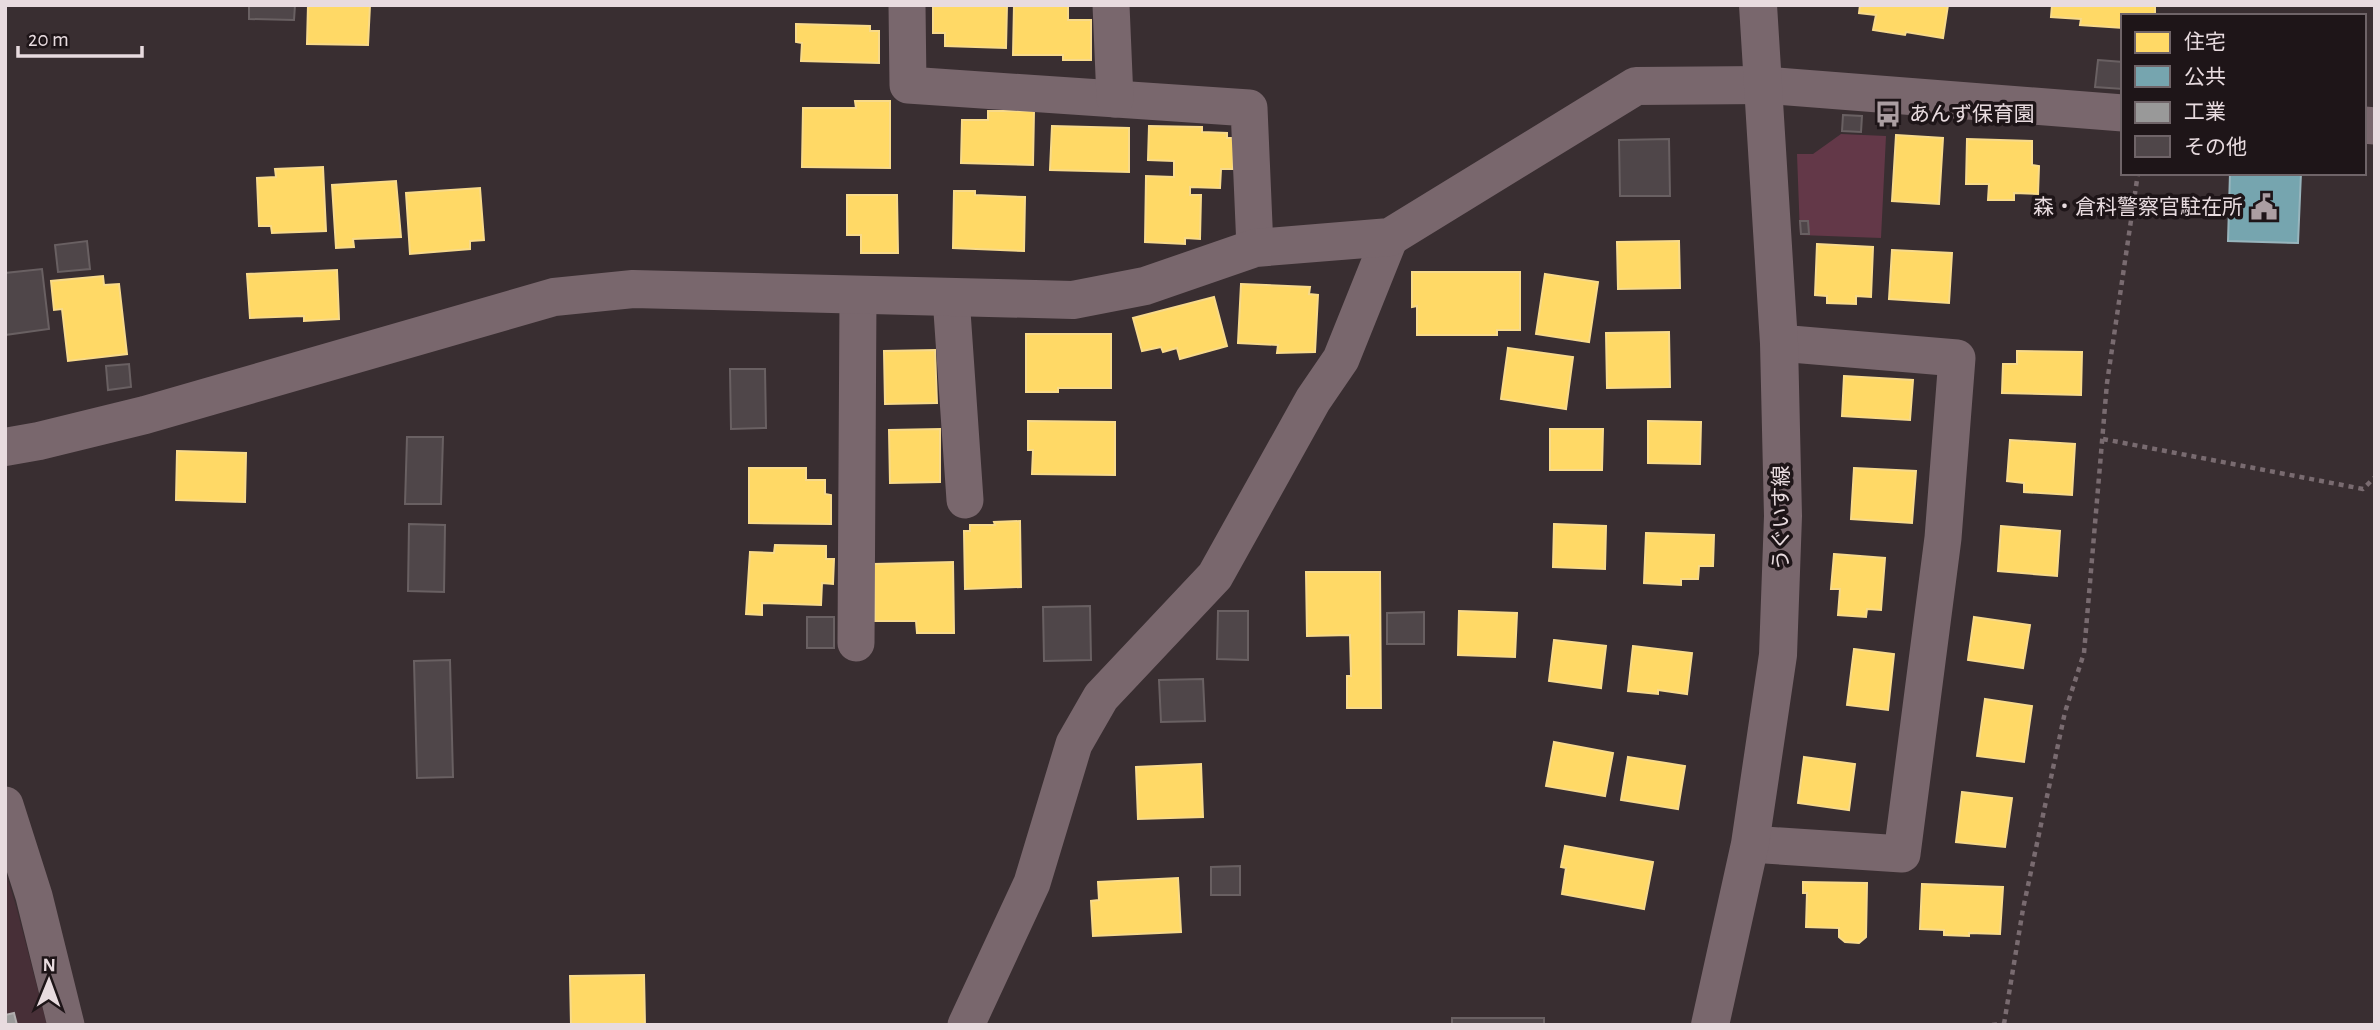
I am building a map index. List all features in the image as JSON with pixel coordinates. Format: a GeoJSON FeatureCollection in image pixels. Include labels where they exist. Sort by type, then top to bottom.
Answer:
{"type":"FeatureCollection","features":[{"type":"Feature","properties":{"kind":"street"},"geometry":{"type":"LineString","coordinates":[[907,5],[908,85],[1250,108],[1255,248]]}},
{"type":"Feature","properties":{"kind":"street"},"geometry":{"type":"LineString","coordinates":[[1111,5],[1115,99]]}},
{"type":"Feature","properties":{"kind":"street","name":"うぐいす線"},"geometry":{"type":"LineString","coordinates":[[1710,1025],[1750,844],[1778,655],[1783,516],[1779,343],[1758,5]]}},
{"type":"Feature","properties":{"kind":"street"},"geometry":{"type":"LineString","coordinates":[[5,447],[39,442],[145,415],[554,298],[633,289],[1073,300],[1144,286],[1255,248],[1390,237],[1636,86],[1763,85],[2121,113]]}},
{"type":"Feature","properties":{"kind":"street"},"geometry":{"type":"LineString","coordinates":[[966,1025],[1032,883],[1074,744],[1101,697],[1215,576],[1313,400],[1341,359],[1390,237]]}},
{"type":"Feature","properties":{"kind":"street"},"geometry":{"type":"LineString","coordinates":[[856,643],[858,296]]}},
{"type":"Feature","properties":{"kind":"street"},"geometry":{"type":"LineString","coordinates":[[951,298],[965,500]]}},
{"type":"Feature","properties":{"kind":"street"},"geometry":{"type":"LineString","coordinates":[[1750,844],[1902,855],[1943,538],[1956,358],[1779,343]]}},
{"type":"Feature","properties":{"kind":"street"},"geometry":{"type":"LineString","coordinates":[[5,805],[34,896],[66,1025]]}},
{"type":"Feature","properties":{"kind":"path"},"geometry":{"type":"LineString","coordinates":[[1992,1025],[2004,1025],[2023,909],[2065,712],[2084,653],[2107,383],[2138,175]]}},
{"type":"Feature","properties":{"kind":"path"},"geometry":{"type":"LineString","coordinates":[[2102,439],[2363,489],[2375,477]]}},
{"type":"Feature","properties":{"kind":"shaded area"},"geometry":{"type":"Polygon","coordinates":[[[1841,134],[1886,136],[1881,238],[1800,235],[1797,154],[1813,154],[1841,134]]]}},
{"type":"Feature","properties":{"kind":"shaded area"},"geometry":{"type":"Polygon","coordinates":[[[5,870],[16,906],[47,1025],[5,1025],[5,870]]]}},
{"type":"Feature","properties":{"kind":"building: 住宅"},"geometry":{"type":"Polygon","coordinates":[[[308,5],[370,5],[368,45],[307,44],[308,5]]]}},
{"type":"Feature","properties":{"kind":"building: 住宅"},"geometry":{"type":"Polygon","coordinates":[[[933,5],[1007,5],[1006,48],[945,46],[945,33],[933,33],[933,5]]]}},
{"type":"Feature","properties":{"kind":"building: 住宅"},"geometry":{"type":"Polygon","coordinates":[[[1014,5],[1068,5],[1068,20],[1091,20],[1091,60],[1063,60],[1063,55],[1013,55],[1014,5]]]}},
{"type":"Feature","properties":{"kind":"building: 住宅"},"geometry":{"type":"Polygon","coordinates":[[[1860,5],[1948,5],[1943,38],[1873,30],[1876,15],[1859,13],[1860,5]]]}},
{"type":"Feature","properties":{"kind":"building: 住宅"},"geometry":{"type":"Polygon","coordinates":[[[2052,5],[2155,5],[2155,14],[2121,14],[2121,28],[2080,25],[2081,19],[2051,17],[2052,5]]]}},
{"type":"Feature","properties":{"kind":"building: 住宅"},"geometry":{"type":"Polygon","coordinates":[[[796,24],[870,26],[870,31],[879,31],[879,63],[801,61],[802,43],[796,42],[796,24]]]}},
{"type":"Feature","properties":{"kind":"building: 住宅"},"geometry":{"type":"Polygon","coordinates":[[[855,101],[890,101],[890,168],[802,167],[803,108],[856,108],[855,101]]]}},
{"type":"Feature","properties":{"kind":"building: 住宅"},"geometry":{"type":"Polygon","coordinates":[[[988,111],[1034,111],[1033,165],[961,163],[962,120],[988,120],[988,111]]]}},
{"type":"Feature","properties":{"kind":"building: 住宅"},"geometry":{"type":"Polygon","coordinates":[[[1052,126],[1129,128],[1129,172],[1050,170],[1052,126]]]}},
{"type":"Feature","properties":{"kind":"building: 住宅"},"geometry":{"type":"Polygon","coordinates":[[[1149,126],[1202,127],[1202,132],[1227,133],[1227,138],[1234,138],[1233,169],[1221,169],[1220,188],[1190,187],[1190,195],[1201,195],[1200,239],[1185,238],[1185,244],[1145,242],[1146,176],[1174,177],[1174,161],[1148,160],[1149,126]]]}},
{"type":"Feature","properties":{"kind":"building: 住宅"},"geometry":{"type":"Polygon","coordinates":[[[1896,135],[1943,138],[1939,204],[1892,201],[1896,135]]]}},
{"type":"Feature","properties":{"kind":"building: 住宅"},"geometry":{"type":"Polygon","coordinates":[[[1967,139],[2032,141],[2032,165],[2039,166],[2038,194],[2014,193],[2014,200],[1988,200],[1989,184],[1966,184],[1967,139]]]}},
{"type":"Feature","properties":{"kind":"building: 住宅"},"geometry":{"type":"Polygon","coordinates":[[[323,167],[326,231],[272,233],[271,226],[259,226],[257,178],[276,177],[275,169],[323,167]]]}},
{"type":"Feature","properties":{"kind":"building: 住宅"},"geometry":{"type":"Polygon","coordinates":[[[396,181],[401,237],[353,239],[354,247],[336,248],[332,185],[396,181]]]}},
{"type":"Feature","properties":{"kind":"building: 住宅"},"geometry":{"type":"Polygon","coordinates":[[[480,188],[484,240],[470,241],[470,249],[410,254],[406,193],[480,188]]]}},
{"type":"Feature","properties":{"kind":"building: 住宅"},"geometry":{"type":"Polygon","coordinates":[[[954,191],[975,191],[975,195],[1025,197],[1024,251],[953,248],[954,191]]]}},
{"type":"Feature","properties":{"kind":"building: 住宅"},"geometry":{"type":"Polygon","coordinates":[[[847,195],[897,195],[898,253],[861,253],[861,235],[847,235],[847,195]]]}},
{"type":"Feature","properties":{"kind":"building: 住宅"},"geometry":{"type":"Polygon","coordinates":[[[1679,241],[1680,288],[1618,289],[1617,242],[1679,241]]]}},
{"type":"Feature","properties":{"kind":"building: 住宅"},"geometry":{"type":"Polygon","coordinates":[[[1817,244],[1873,247],[1871,297],[1856,296],[1856,304],[1827,303],[1827,296],[1815,295],[1817,244]]]}},
{"type":"Feature","properties":{"kind":"building: 住宅"},"geometry":{"type":"Polygon","coordinates":[[[1892,250],[1952,253],[1949,303],[1889,299],[1892,250]]]}},
{"type":"Feature","properties":{"kind":"building: 住宅"},"geometry":{"type":"Polygon","coordinates":[[[337,270],[339,319],[304,321],[304,316],[250,318],[247,274],[337,270]]]}},
{"type":"Feature","properties":{"kind":"building: 住宅"},"geometry":{"type":"Polygon","coordinates":[[[1412,272],[1520,272],[1520,330],[1497,330],[1497,335],[1417,335],[1417,306],[1412,307],[1412,272]]]}},
{"type":"Feature","properties":{"kind":"building: 住宅"},"geometry":{"type":"Polygon","coordinates":[[[1545,274],[1598,282],[1589,342],[1536,334],[1545,274]]]}},
{"type":"Feature","properties":{"kind":"building: 住宅"},"geometry":{"type":"Polygon","coordinates":[[[103,276],[104,285],[119,284],[127,354],[68,361],[62,309],[54,310],[51,281],[103,276]]]}},
{"type":"Feature","properties":{"kind":"building: 住宅"},"geometry":{"type":"Polygon","coordinates":[[[1241,284],[1310,287],[1309,294],[1318,295],[1315,352],[1277,353],[1278,345],[1238,343],[1241,284]]]}},
{"type":"Feature","properties":{"kind":"building: 住宅"},"geometry":{"type":"Polygon","coordinates":[[[1214,297],[1227,346],[1180,359],[1177,348],[1163,352],[1161,347],[1142,351],[1133,318],[1214,297]]]}},
{"type":"Feature","properties":{"kind":"building: 住宅"},"geometry":{"type":"Polygon","coordinates":[[[1669,332],[1670,387],[1607,388],[1606,333],[1669,332]]]}},
{"type":"Feature","properties":{"kind":"building: 住宅"},"geometry":{"type":"Polygon","coordinates":[[[1026,334],[1111,334],[1111,388],[1058,388],[1058,392],[1026,392],[1026,334]]]}},
{"type":"Feature","properties":{"kind":"building: 住宅"},"geometry":{"type":"Polygon","coordinates":[[[1508,348],[1573,357],[1566,409],[1501,399],[1508,348]]]}},
{"type":"Feature","properties":{"kind":"building: 住宅"},"geometry":{"type":"Polygon","coordinates":[[[935,350],[937,403],[885,404],[884,351],[935,350]]]}},
{"type":"Feature","properties":{"kind":"building: 住宅"},"geometry":{"type":"Polygon","coordinates":[[[2017,351],[2082,352],[2081,395],[2002,393],[2003,364],[2017,364],[2017,351]]]}},
{"type":"Feature","properties":{"kind":"building: 住宅"},"geometry":{"type":"Polygon","coordinates":[[[1844,376],[1913,380],[1910,420],[1842,416],[1844,376]]]}},
{"type":"Feature","properties":{"kind":"building: 住宅"},"geometry":{"type":"Polygon","coordinates":[[[1028,421],[1115,422],[1115,475],[1032,474],[1033,450],[1028,450],[1028,421]]]}},
{"type":"Feature","properties":{"kind":"building: 住宅"},"geometry":{"type":"Polygon","coordinates":[[[1648,421],[1701,422],[1700,464],[1648,463],[1648,421]]]}},
{"type":"Feature","properties":{"kind":"building: 住宅"},"geometry":{"type":"Polygon","coordinates":[[[940,429],[940,482],[890,483],[889,430],[940,429]]]}},
{"type":"Feature","properties":{"kind":"building: 住宅"},"geometry":{"type":"Polygon","coordinates":[[[1550,429],[1603,429],[1602,470],[1550,470],[1550,429]]]}},
{"type":"Feature","properties":{"kind":"building: 住宅"},"geometry":{"type":"Polygon","coordinates":[[[2010,440],[2075,444],[2072,495],[2024,492],[2024,483],[2007,481],[2010,440]]]}},
{"type":"Feature","properties":{"kind":"building: 住宅"},"geometry":{"type":"Polygon","coordinates":[[[177,451],[246,453],[245,502],[176,500],[177,451]]]}},
{"type":"Feature","properties":{"kind":"building: 住宅"},"geometry":{"type":"Polygon","coordinates":[[[749,468],[806,468],[806,480],[825,480],[825,494],[831,495],[831,524],[749,523],[749,468]]]}},
{"type":"Feature","properties":{"kind":"building: 住宅"},"geometry":{"type":"Polygon","coordinates":[[[1854,468],[1916,471],[1912,523],[1851,519],[1854,468]]]}},
{"type":"Feature","properties":{"kind":"building: 住宅"},"geometry":{"type":"Polygon","coordinates":[[[1020,521],[1021,587],[965,589],[964,531],[970,531],[970,525],[1020,521]]]}},
{"type":"Feature","properties":{"kind":"building: 住宅"},"geometry":{"type":"Polygon","coordinates":[[[1554,524],[1606,526],[1605,569],[1553,567],[1554,524]]]}},
{"type":"Feature","properties":{"kind":"building: 住宅"},"geometry":{"type":"Polygon","coordinates":[[[2001,526],[2060,531],[2057,576],[1998,571],[2001,526]]]}},
{"type":"Feature","properties":{"kind":"building: 住宅"},"geometry":{"type":"Polygon","coordinates":[[[1646,533],[1714,535],[1713,566],[1699,566],[1698,579],[1681,579],[1681,585],[1644,583],[1646,533]]]}},
{"type":"Feature","properties":{"kind":"building: 住宅"},"geometry":{"type":"Polygon","coordinates":[[[775,545],[826,546],[826,559],[834,559],[833,584],[822,583],[821,605],[762,603],[762,615],[746,614],[750,552],[774,553],[775,545]]]}},
{"type":"Feature","properties":{"kind":"building: 住宅"},"geometry":{"type":"Polygon","coordinates":[[[1834,554],[1885,558],[1881,610],[1867,609],[1866,617],[1838,615],[1840,589],[1831,589],[1834,554]]]}},
{"type":"Feature","properties":{"kind":"building: 住宅"},"geometry":{"type":"Polygon","coordinates":[[[953,562],[954,633],[917,633],[916,621],[875,621],[874,564],[953,562]]]}},
{"type":"Feature","properties":{"kind":"building: 住宅"},"geometry":{"type":"Polygon","coordinates":[[[1306,572],[1380,572],[1381,708],[1347,708],[1347,676],[1351,676],[1350,635],[1307,636],[1306,572]]]}},
{"type":"Feature","properties":{"kind":"building: 住宅"},"geometry":{"type":"Polygon","coordinates":[[[1459,611],[1517,613],[1515,657],[1458,655],[1459,611]]]}},
{"type":"Feature","properties":{"kind":"building: 住宅"},"geometry":{"type":"Polygon","coordinates":[[[1974,617],[2030,625],[2023,668],[1968,660],[1974,617]]]}},
{"type":"Feature","properties":{"kind":"building: 住宅"},"geometry":{"type":"Polygon","coordinates":[[[1554,640],[1606,646],[1601,688],[1549,681],[1554,640]]]}},
{"type":"Feature","properties":{"kind":"building: 住宅"},"geometry":{"type":"Polygon","coordinates":[[[1633,646],[1692,653],[1687,694],[1658,690],[1658,694],[1628,691],[1633,646]]]}},
{"type":"Feature","properties":{"kind":"building: 住宅"},"geometry":{"type":"Polygon","coordinates":[[[1854,649],[1894,654],[1888,710],[1847,705],[1854,649]]]}},
{"type":"Feature","properties":{"kind":"building: 住宅"},"geometry":{"type":"Polygon","coordinates":[[[1985,699],[2032,706],[2024,762],[1977,756],[1985,699]]]}},
{"type":"Feature","properties":{"kind":"building: 住宅"},"geometry":{"type":"Polygon","coordinates":[[[1554,742],[1613,753],[1605,796],[1546,786],[1554,742]]]}},
{"type":"Feature","properties":{"kind":"building: 住宅"},"geometry":{"type":"Polygon","coordinates":[[[1628,757],[1685,766],[1678,809],[1621,800],[1628,757]]]}},
{"type":"Feature","properties":{"kind":"building: 住宅"},"geometry":{"type":"Polygon","coordinates":[[[1804,757],[1855,764],[1849,810],[1798,803],[1804,757]]]}},
{"type":"Feature","properties":{"kind":"building: 住宅"},"geometry":{"type":"Polygon","coordinates":[[[1201,764],[1203,817],[1138,819],[1136,767],[1201,764]]]}},
{"type":"Feature","properties":{"kind":"building: 住宅"},"geometry":{"type":"Polygon","coordinates":[[[1962,792],[2012,798],[2005,847],[1956,842],[1962,792]]]}},
{"type":"Feature","properties":{"kind":"building: 住宅"},"geometry":{"type":"Polygon","coordinates":[[[1565,846],[1653,862],[1644,909],[1562,894],[1566,868],[1561,867],[1565,846]]]}},
{"type":"Feature","properties":{"kind":"building: 住宅"},"geometry":{"type":"Polygon","coordinates":[[[1178,878],[1181,932],[1093,936],[1091,901],[1099,900],[1098,882],[1178,878]]]}},
{"type":"Feature","properties":{"kind":"building: 住宅"},"geometry":{"type":"Polygon","coordinates":[[[1803,882],[1867,883],[1866,937],[1859,943],[1845,942],[1839,937],[1839,928],[1806,927],[1807,893],[1803,893],[1803,882]]]}},
{"type":"Feature","properties":{"kind":"building: 住宅"},"geometry":{"type":"Polygon","coordinates":[[[1922,884],[2003,887],[2000,934],[1944,935],[1944,930],[1920,929],[1922,884]]]}},
{"type":"Feature","properties":{"kind":"building: 住宅"},"geometry":{"type":"Polygon","coordinates":[[[644,975],[645,1025],[571,1025],[570,976],[644,975]]]}},
{"type":"Feature","properties":{"kind":"building: 公共","name":"森・倉科警察官駐在所"},"geometry":{"type":"Polygon","coordinates":[[[2230,175],[2301,175],[2298,243],[2228,241],[2230,175]]]}},
{"type":"Feature","properties":{"kind":"building: 工業"},"geometry":{"type":"Polygon","coordinates":[[[14,1013],[17,1025],[5,1025],[5,1015],[14,1013]]]}},
{"type":"Feature","properties":{"kind":"building: その他"},"geometry":{"type":"Polygon","coordinates":[[[249,5],[295,5],[294,20],[249,19],[249,5]]]}},
{"type":"Feature","properties":{"kind":"building: その他"},"geometry":{"type":"Polygon","coordinates":[[[2098,60],[2121,62],[2121,89],[2095,87],[2098,60]]]}},
{"type":"Feature","properties":{"kind":"building: その他"},"geometry":{"type":"Polygon","coordinates":[[[1843,115],[1862,116],[1861,132],[1842,131],[1843,115]]]}},
{"type":"Feature","properties":{"kind":"building: その他"},"geometry":{"type":"Polygon","coordinates":[[[1669,139],[1670,196],[1620,196],[1619,140],[1669,139]]]}},
{"type":"Feature","properties":{"kind":"building: その他"},"geometry":{"type":"Polygon","coordinates":[[[1800,221],[1808,221],[1809,234],[1801,234],[1800,221]]]}},
{"type":"Feature","properties":{"kind":"building: その他"},"geometry":{"type":"Polygon","coordinates":[[[87,241],[90,269],[58,272],[55,245],[87,241]]]}},
{"type":"Feature","properties":{"kind":"building: その他"},"geometry":{"type":"Polygon","coordinates":[[[42,269],[49,329],[5,335],[5,273],[42,269]]]}},
{"type":"Feature","properties":{"kind":"building: その他"},"geometry":{"type":"Polygon","coordinates":[[[129,364],[131,387],[108,390],[106,366],[129,364]]]}},
{"type":"Feature","properties":{"kind":"building: その他"},"geometry":{"type":"Polygon","coordinates":[[[730,369],[765,369],[766,428],[731,429],[730,369]]]}},
{"type":"Feature","properties":{"kind":"building: その他"},"geometry":{"type":"Polygon","coordinates":[[[407,437],[443,437],[441,504],[405,504],[407,437]]]}},
{"type":"Feature","properties":{"kind":"building: その他"},"geometry":{"type":"Polygon","coordinates":[[[409,524],[445,525],[444,592],[408,591],[409,524]]]}},
{"type":"Feature","properties":{"kind":"building: その他"},"geometry":{"type":"Polygon","coordinates":[[[1090,606],[1091,660],[1044,661],[1043,607],[1090,606]]]}},
{"type":"Feature","properties":{"kind":"building: その他"},"geometry":{"type":"Polygon","coordinates":[[[1218,611],[1248,611],[1248,660],[1217,659],[1218,611]]]}},
{"type":"Feature","properties":{"kind":"building: その他"},"geometry":{"type":"Polygon","coordinates":[[[1424,612],[1424,644],[1387,644],[1387,613],[1424,612]]]}},
{"type":"Feature","properties":{"kind":"building: その他"},"geometry":{"type":"Polygon","coordinates":[[[807,617],[834,617],[834,648],[807,648],[807,617]]]}},
{"type":"Feature","properties":{"kind":"building: その他"},"geometry":{"type":"Polygon","coordinates":[[[450,660],[453,777],[417,778],[414,661],[450,660]]]}},
{"type":"Feature","properties":{"kind":"building: その他"},"geometry":{"type":"Polygon","coordinates":[[[1203,679],[1205,721],[1161,722],[1159,680],[1203,679]]]}},
{"type":"Feature","properties":{"kind":"building: その他"},"geometry":{"type":"Polygon","coordinates":[[[1240,866],[1240,895],[1211,895],[1211,867],[1240,866]]]}},
{"type":"Feature","properties":{"kind":"building: その他"},"geometry":{"type":"Polygon","coordinates":[[[1452,1018],[1544,1018],[1544,1025],[1452,1025],[1452,1018]]]}},
{"type":"Feature","properties":{"kind":"place","name":"あんず保育園"},"geometry":{"type":"Point","coordinates":[1888,114]}},
{"type":"Feature","properties":{"kind":"place","name":"森・倉科警察官駐在所"},"geometry":{"type":"Point","coordinates":[2264,207]}}]}
